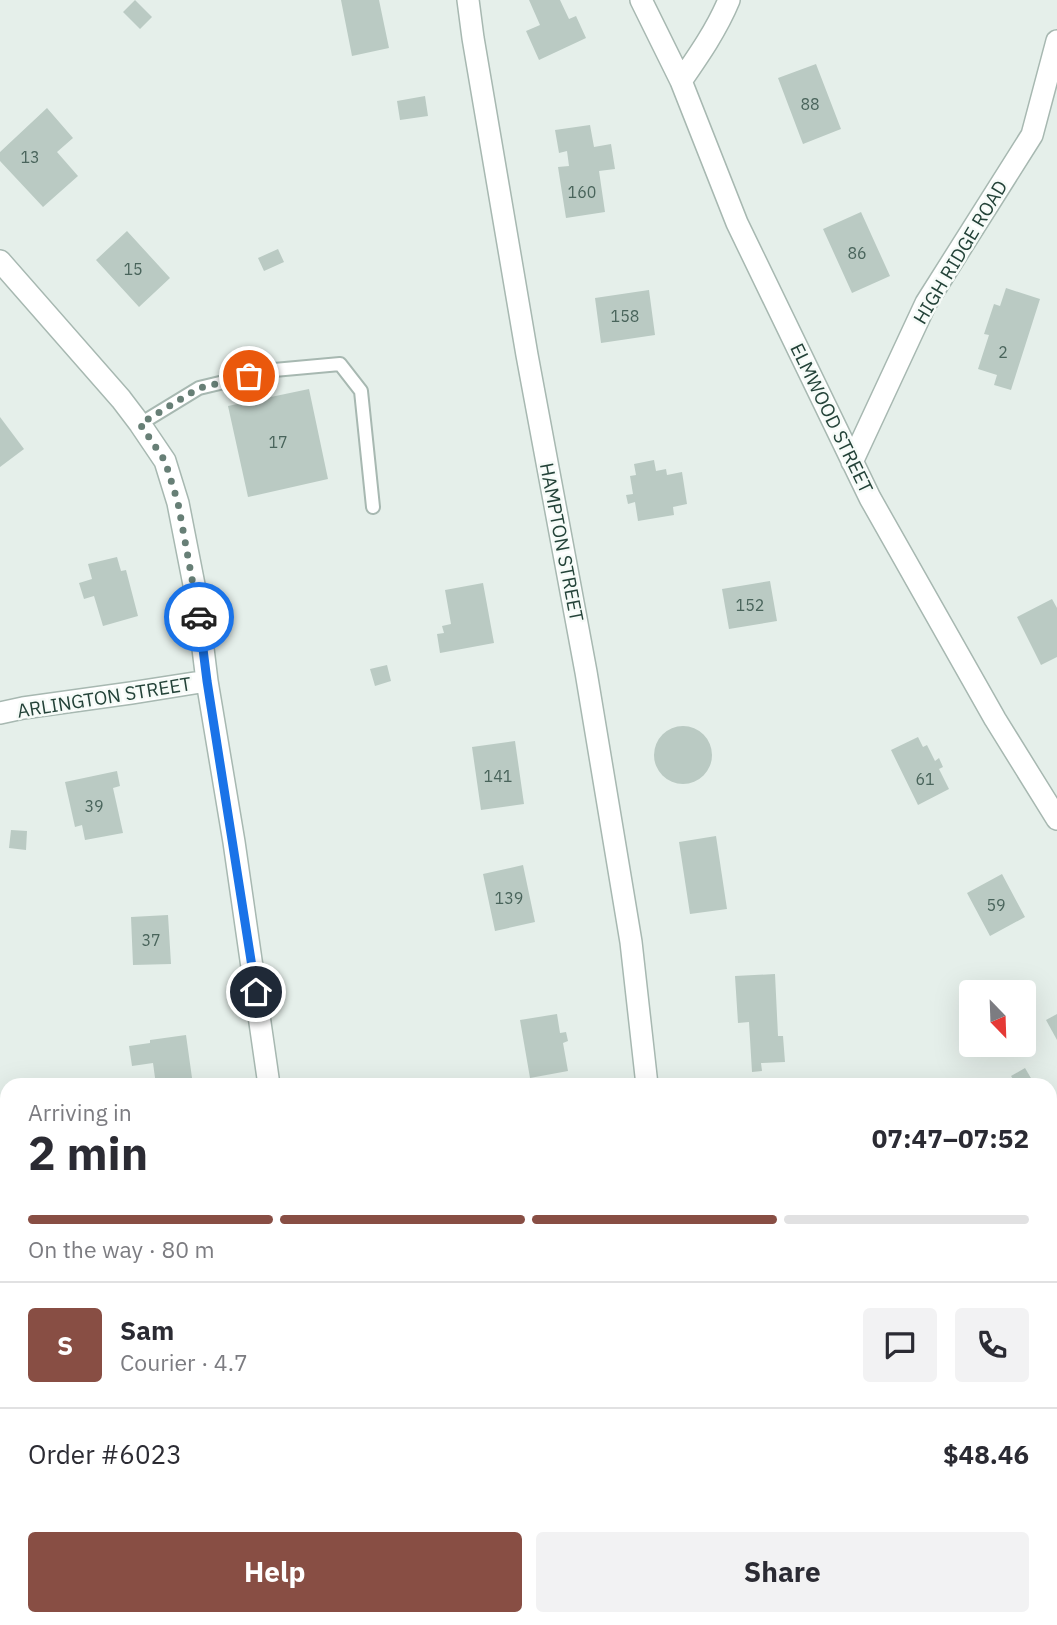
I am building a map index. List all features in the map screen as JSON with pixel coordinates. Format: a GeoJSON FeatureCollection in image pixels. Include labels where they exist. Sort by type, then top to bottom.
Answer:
{"type":"FeatureCollection","features":[{"type":"Feature","properties":{"kind":"street","name":"HAMPTON STREET"},"geometry":{"type":"LineString","coordinates":[[468,0],[472,38],[524,341],[586,673],[631,942],[647,1078]]}},
{"type":"Feature","properties":{"kind":"street","name":"ELMWOOD STREET"},"geometry":{"type":"LineString","coordinates":[[641,0],[681,81],[737,223],[870,498],[995,719],[1057,819]]}},
{"type":"Feature","properties":{"kind":"street"},"geometry":{"type":"LineString","coordinates":[[681,81],[722,18],[729,0]]}},
{"type":"Feature","properties":{"kind":"street","name":"HIGH RIDGE ROAD"},"geometry":{"type":"LineString","coordinates":[[852,462],[926,303],[1032,135],[1057,41]]}},
{"type":"Feature","properties":{"kind":"street","name":"ARLINGTON STREET"},"geometry":{"type":"LineString","coordinates":[[0,261],[121,400],[165,461],[178,503],[197,600],[268,1078]]}},
{"type":"Feature","properties":{"kind":"street","name":"ARLINGTON STREET"},"geometry":{"type":"LineString","coordinates":[[0,713],[207,681]]}},
{"type":"Feature","properties":{"kind":"lane"},"geometry":{"type":"LineString","coordinates":[[140,424],[199,388],[274,370],[340,364],[361,391],[373,508]]}},
{"type":"Feature","properties":{"kind":"building"},"geometry":{"type":"Polygon","coordinates":[[[135,0],[152,17],[140,29],[123,12],[135,0]]]}},
{"type":"Feature","properties":{"kind":"building"},"geometry":{"type":"Polygon","coordinates":[[[341,0],[379,0],[389,48],[352,56],[341,0]]]}},
{"type":"Feature","properties":{"kind":"building"},"geometry":{"type":"Polygon","coordinates":[[[529,0],[560,0],[569,19],[576,16],[586,38],[539,60],[526,31],[540,25],[529,0]]]}},
{"type":"Feature","properties":{"kind":"building"},"geometry":{"type":"Polygon","coordinates":[[[816,64],[841,129],[803,144],[778,78],[816,64]]]}},
{"type":"Feature","properties":{"kind":"building"},"geometry":{"type":"Polygon","coordinates":[[[425,96],[428,116],[400,120],[397,101],[425,96]]]}},
{"type":"Feature","properties":{"kind":"building"},"geometry":{"type":"Polygon","coordinates":[[[47,108],[73,138],[57,152],[78,176],[43,207],[0,161],[0,152],[47,108]]]}},
{"type":"Feature","properties":{"kind":"building"},"geometry":{"type":"Polygon","coordinates":[[[590,125],[594,147],[611,144],[615,169],[599,171],[605,212],[566,218],[558,167],[569,166],[567,151],[559,153],[555,130],[590,125]]]}},
{"type":"Feature","properties":{"kind":"building"},"geometry":{"type":"Polygon","coordinates":[[[861,212],[890,276],[852,293],[823,229],[861,212]]]}},
{"type":"Feature","properties":{"kind":"building"},"geometry":{"type":"Polygon","coordinates":[[[127,231],[170,278],[139,307],[96,260],[127,231]]]}},
{"type":"Feature","properties":{"kind":"building"},"geometry":{"type":"Polygon","coordinates":[[[278,249],[284,262],[264,271],[258,258],[278,249]]]}},
{"type":"Feature","properties":{"kind":"building"},"geometry":{"type":"Polygon","coordinates":[[[1006,288],[1040,299],[1011,390],[994,385],[997,375],[978,369],[989,335],[984,334],[994,304],[1000,306],[1006,288]]]}},
{"type":"Feature","properties":{"kind":"building"},"geometry":{"type":"Polygon","coordinates":[[[649,290],[655,335],[601,343],[595,298],[649,290]]]}},
{"type":"Feature","properties":{"kind":"building"},"geometry":{"type":"Polygon","coordinates":[[[309,389],[328,479],[248,497],[228,406],[309,389]]]}},
{"type":"Feature","properties":{"kind":"building"},"geometry":{"type":"Polygon","coordinates":[[[0,417],[24,449],[0,467],[0,417]]]}},
{"type":"Feature","properties":{"kind":"building"},"geometry":{"type":"Polygon","coordinates":[[[654,460],[656,471],[666,469],[667,475],[682,472],[687,504],[673,507],[674,515],[638,521],[635,502],[628,504],[626,495],[633,494],[630,476],[636,475],[634,464],[654,460]]]}},
{"type":"Feature","properties":{"kind":"building"},"geometry":{"type":"Polygon","coordinates":[[[117,557],[121,571],[126,570],[138,616],[103,626],[94,596],[84,599],[79,583],[92,579],[88,564],[117,557]]]}},
{"type":"Feature","properties":{"kind":"building"},"geometry":{"type":"Polygon","coordinates":[[[770,581],[777,621],[729,629],[722,589],[770,581]]]}},
{"type":"Feature","properties":{"kind":"building"},"geometry":{"type":"Polygon","coordinates":[[[483,583],[494,643],[440,653],[437,634],[444,633],[442,626],[451,624],[445,590],[483,583]]]}},
{"type":"Feature","properties":{"kind":"building"},"geometry":{"type":"Polygon","coordinates":[[[1052,599],[1057,608],[1057,657],[1041,665],[1017,617],[1052,599]]]}},
{"type":"Feature","properties":{"kind":"building"},"geometry":{"type":"Polygon","coordinates":[[[387,665],[391,681],[375,686],[370,669],[387,665]]]}},
{"type":"Feature","properties":{"kind":"building"},"geometry":{"type":"Polygon","coordinates":[[[677,726],[689,726],[704,734],[712,749],[712,761],[704,776],[689,784],[677,784],[662,776],[654,761],[654,749],[662,734],[677,726]]]}},
{"type":"Feature","properties":{"kind":"building"},"geometry":{"type":"Polygon","coordinates":[[[918,737],[923,747],[927,745],[935,761],[939,758],[943,767],[939,769],[949,789],[918,805],[891,750],[918,737]]]}},
{"type":"Feature","properties":{"kind":"building"},"geometry":{"type":"Polygon","coordinates":[[[515,741],[524,804],[481,810],[472,747],[515,741]]]}},
{"type":"Feature","properties":{"kind":"building"},"geometry":{"type":"Polygon","coordinates":[[[117,771],[120,786],[113,788],[123,833],[85,840],[82,825],[75,827],[65,782],[117,771]]]}},
{"type":"Feature","properties":{"kind":"building"},"geometry":{"type":"Polygon","coordinates":[[[11,830],[27,831],[26,850],[9,848],[11,830]]]}},
{"type":"Feature","properties":{"kind":"building"},"geometry":{"type":"Polygon","coordinates":[[[716,836],[727,909],[690,914],[679,842],[716,836]]]}},
{"type":"Feature","properties":{"kind":"building"},"geometry":{"type":"Polygon","coordinates":[[[523,865],[535,922],[495,931],[483,874],[523,865]]]}},
{"type":"Feature","properties":{"kind":"building"},"geometry":{"type":"Polygon","coordinates":[[[1002,874],[1025,917],[990,936],[967,893],[1002,874]]]}},
{"type":"Feature","properties":{"kind":"building"},"geometry":{"type":"Polygon","coordinates":[[[168,915],[171,964],[133,965],[131,917],[168,915]]]}},
{"type":"Feature","properties":{"kind":"building"},"geometry":{"type":"Polygon","coordinates":[[[775,974],[778,1036],[783,1036],[785,1062],[761,1063],[762,1071],[752,1072],[749,1022],[738,1023],[735,976],[775,974]]]}},
{"type":"Feature","properties":{"kind":"building"},"geometry":{"type":"Polygon","coordinates":[[[557,1014],[560,1033],[566,1032],[568,1041],[563,1043],[568,1071],[530,1078],[520,1020],[557,1014]]]}},
{"type":"Feature","properties":{"kind":"building"},"geometry":{"type":"Polygon","coordinates":[[[1057,1014],[1057,1040],[1046,1020],[1057,1014]]]}},
{"type":"Feature","properties":{"kind":"building"},"geometry":{"type":"Polygon","coordinates":[[[186,1035],[192,1078],[155,1078],[153,1063],[132,1066],[129,1046],[150,1043],[150,1040],[186,1035]]]}},
{"type":"Feature","properties":{"kind":"building"},"geometry":{"type":"Polygon","coordinates":[[[1025,1068],[1031,1078],[1012,1078],[1011,1076],[1025,1068]]]}},
{"type":"Feature","properties":{"kind":"way so far"},"geometry":{"type":"LineString","coordinates":[[199,617],[178,503],[165,461],[140,424],[199,388],[249,376]]}},
{"type":"Feature","properties":{"kind":"route"},"geometry":{"type":"LineString","coordinates":[[199,617],[256,992]]}}]}
